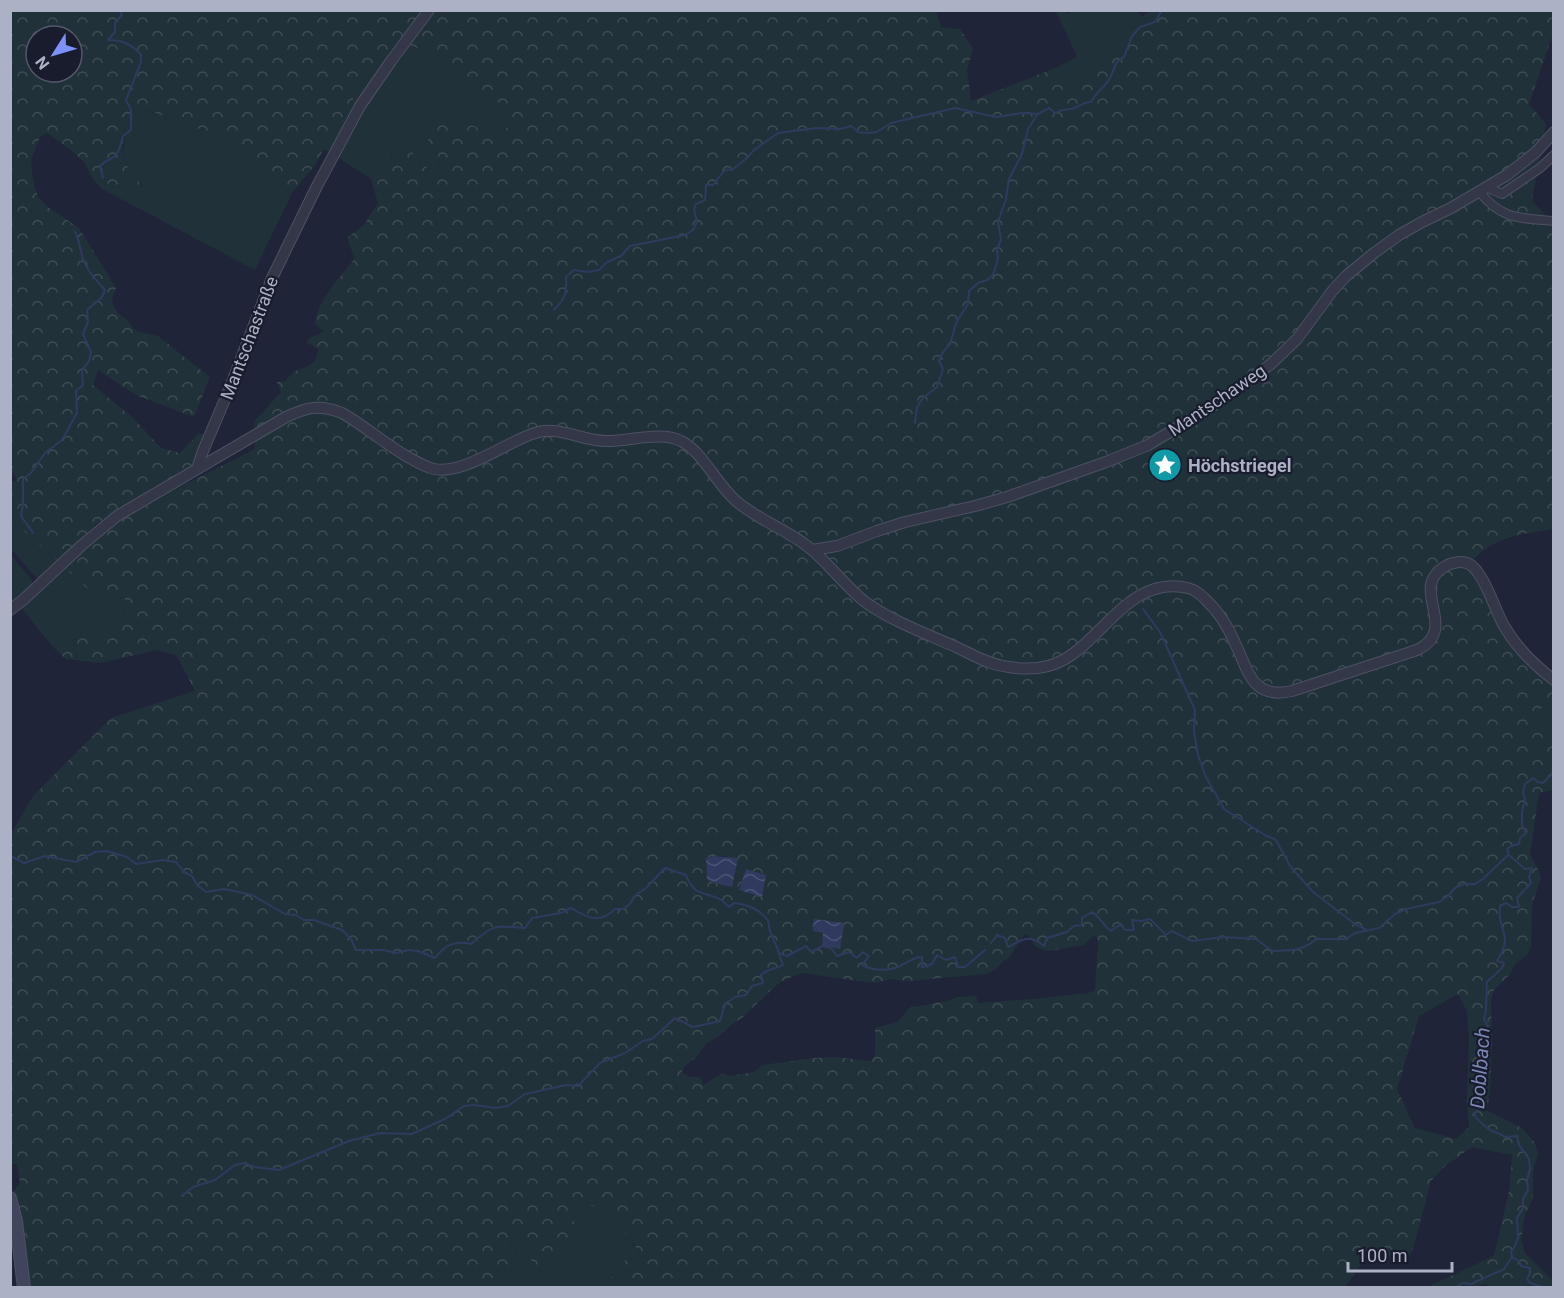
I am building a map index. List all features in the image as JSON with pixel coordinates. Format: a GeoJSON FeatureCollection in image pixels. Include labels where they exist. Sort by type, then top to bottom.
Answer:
{"type":"FeatureCollection","features":[{"type":"Feature","properties":{"kind":"main road"},"geometry":{"type":"LineString","coordinates":[[10,1198],[16,1221],[24,1287]]}},
{"type":"Feature","properties":{"kind":"street","name":"Mantschastraße"},"geometry":{"type":"LineString","coordinates":[[197,469],[272,278],[316,188],[360,106],[429,10]]}},
{"type":"Feature","properties":{"kind":"street","name":"Mantschaweg"},"geometry":{"type":"LineString","coordinates":[[812,550],[837,546],[905,522],[1007,497],[1148,445],[1214,405],[1271,364],[1297,339],[1333,290],[1374,253],[1399,235],[1507,175],[1536,152],[1554,132]]}},
{"type":"Feature","properties":{"kind":"street"},"geometry":{"type":"LineString","coordinates":[[1482,189],[1502,194],[1540,168],[1554,155]]}},
{"type":"Feature","properties":{"kind":"street"},"geometry":{"type":"LineString","coordinates":[[1482,189],[1492,206],[1514,217],[1554,221]]}},
{"type":"Feature","properties":{"kind":"street"},"geometry":{"type":"LineString","coordinates":[[10,610],[117,516],[286,417],[315,407],[342,413],[391,448],[422,465],[438,470],[463,466],[539,431],[568,433],[598,441],[659,437],[679,439],[690,446],[730,496],[753,514],[812,550],[855,594],[872,607],[996,665],[1020,669],[1046,666],[1068,658],[1120,609],[1136,598],[1150,591],[1172,587],[1194,590],[1211,605],[1226,624],[1248,673],[1264,690],[1278,693],[1305,688],[1424,647],[1432,640],[1436,630],[1431,590],[1434,578],[1442,568],[1452,563],[1462,562],[1471,566],[1479,576],[1505,627],[1521,650],[1554,680]]}},
{"type":"Feature","properties":{"kind":"green space"},"geometry":{"type":"Polygon","coordinates":[[[11,11],[936,11],[941,27],[960,29],[973,49],[967,70],[971,101],[1053,69],[1072,98],[1148,11],[1553,11],[1553,34],[1529,104],[1546,124],[1532,201],[1553,223],[1553,529],[1517,535],[1496,543],[1486,549],[1468,567],[1510,644],[1527,664],[1553,686],[1549,700],[1530,717],[1536,727],[1553,741],[1553,790],[1539,793],[1530,855],[1541,878],[1532,904],[1531,946],[1528,954],[1515,964],[1509,975],[1494,990],[1491,999],[1492,1042],[1487,1111],[1522,1128],[1535,1143],[1538,1155],[1533,1168],[1533,1198],[1525,1215],[1521,1240],[1525,1253],[1553,1281],[1553,1287],[1490,1288],[1484,1284],[1475,1287],[1427,1287],[1494,1256],[1510,1187],[1512,1155],[1472,1147],[1445,1166],[1431,1181],[1413,1249],[1406,1263],[1372,1249],[1345,1287],[604,1287],[636,1247],[620,1230],[615,1214],[610,1209],[583,1206],[573,1217],[575,1229],[571,1243],[554,1260],[543,1265],[534,1265],[530,1258],[529,1242],[517,1238],[510,1243],[519,1263],[500,1283],[500,1287],[29,1287],[21,1228],[13,1192],[20,1183],[17,1164],[10,1164],[11,834],[33,796],[111,718],[195,691],[176,655],[157,650],[100,663],[66,659],[54,648],[124,621],[125,598],[91,592],[65,568],[102,532],[166,493],[255,449],[254,422],[281,392],[277,382],[285,381],[295,371],[315,361],[319,349],[307,343],[307,340],[323,331],[315,324],[316,316],[330,290],[354,259],[348,237],[364,225],[378,203],[371,179],[379,167],[391,161],[393,144],[397,145],[404,155],[412,152],[432,171],[438,167],[439,162],[438,155],[426,135],[426,125],[432,119],[443,118],[459,121],[490,134],[501,136],[508,123],[507,109],[464,78],[449,63],[438,60],[399,40],[360,87],[315,165],[292,193],[282,189],[271,172],[233,145],[207,132],[150,111],[135,113],[126,121],[123,155],[142,189],[143,194],[137,197],[92,178],[84,162],[72,151],[47,133],[40,137],[31,160],[33,181],[38,197],[48,207],[79,228],[116,288],[112,298],[118,313],[134,329],[158,336],[210,377],[194,417],[136,395],[98,370],[93,385],[132,417],[161,448],[180,453],[198,434],[205,434],[205,444],[187,474],[148,492],[95,525],[59,562],[16,524],[11,516],[11,483],[17,480],[11,470],[11,11]],[[727,856],[706,858],[707,880],[731,887],[727,856]],[[1027,934],[1008,959],[986,974],[908,981],[891,979],[876,983],[802,973],[782,981],[742,1018],[707,1043],[682,1072],[688,1076],[700,1077],[705,1084],[722,1073],[729,1076],[754,1072],[763,1065],[813,1058],[835,1057],[871,1061],[875,1055],[875,1029],[898,1022],[909,1008],[957,997],[976,996],[978,1003],[1089,993],[1095,990],[1098,940],[1096,937],[1093,936],[1084,945],[1048,951],[1036,947],[1027,934]],[[1458,994],[1419,1016],[1397,1089],[1415,1128],[1456,1139],[1469,1127],[1467,1011],[1458,994]]]}},
{"type":"Feature","properties":{"kind":"green space"},"geometry":{"type":"Polygon","coordinates":[[[1056,11],[1069,14],[1072,11],[1137,11],[1143,17],[1072,99],[1053,69],[1077,57],[1056,11]]]}},
{"type":"Feature","properties":{"kind":"green space"},"geometry":{"type":"Polygon","coordinates":[[[399,40],[438,60],[449,63],[464,78],[507,109],[508,123],[501,136],[497,136],[459,121],[443,118],[432,119],[427,139],[436,152],[438,167],[432,171],[412,152],[404,155],[397,145],[392,149],[391,161],[379,167],[371,179],[324,149],[360,87],[399,40]]]}},
{"type":"Feature","properties":{"kind":"green space"},"geometry":{"type":"Polygon","coordinates":[[[150,111],[207,132],[233,145],[271,172],[282,189],[292,193],[255,270],[102,189],[92,178],[137,197],[143,186],[123,157],[126,120],[135,113],[150,111]]]}},
{"type":"Feature","properties":{"kind":"green space"},"geometry":{"type":"Polygon","coordinates":[[[10,516],[59,562],[39,578],[11,549],[10,516]]]}},
{"type":"Feature","properties":{"kind":"green space"},"geometry":{"type":"Polygon","coordinates":[[[10,554],[32,580],[32,586],[10,605],[10,554]]]}},
{"type":"Feature","properties":{"kind":"green space"},"geometry":{"type":"Polygon","coordinates":[[[65,568],[91,592],[125,598],[124,621],[54,648],[22,608],[65,568]]]}},
{"type":"Feature","properties":{"kind":"green space"},"geometry":{"type":"Polygon","coordinates":[[[1553,690],[1553,741],[1536,727],[1529,716],[1544,705],[1553,690]]]}},
{"type":"Feature","properties":{"kind":"green space"},"geometry":{"type":"Polygon","coordinates":[[[583,1206],[610,1209],[615,1214],[620,1230],[626,1234],[636,1248],[604,1287],[500,1288],[500,1283],[519,1263],[510,1243],[520,1238],[529,1242],[530,1258],[575,1226],[573,1217],[583,1206]]]}},
{"type":"Feature","properties":{"kind":"water"},"geometry":{"type":"Polygon","coordinates":[[[713,856],[738,858],[732,887],[707,880],[706,858],[713,856]]]}},
{"type":"Feature","properties":{"kind":"water"},"geometry":{"type":"Polygon","coordinates":[[[746,869],[766,875],[762,897],[739,890],[746,869]]]}},
{"type":"Feature","properties":{"kind":"water"},"geometry":{"type":"Polygon","coordinates":[[[814,919],[844,923],[840,949],[822,946],[823,933],[813,931],[814,919]]]}},
{"type":"Feature","properties":{"kind":"waterway"},"geometry":{"type":"LineString","coordinates":[[103,178],[100,166],[116,155],[123,136],[131,130],[131,110],[126,100],[141,62],[141,54],[126,43],[108,40],[115,32],[115,23],[122,15],[120,10]]}},
{"type":"Feature","properties":{"kind":"waterway"},"geometry":{"type":"LineString","coordinates":[[554,310],[565,295],[566,277],[574,270],[587,272],[599,270],[607,262],[621,256],[630,246],[685,235],[693,230],[697,222],[694,209],[696,204],[705,200],[706,185],[713,185],[725,170],[733,169],[778,133],[817,128],[840,129],[851,126],[858,132],[877,132],[891,123],[955,108],[996,117],[1022,113],[1038,114],[1049,108],[1055,113],[1074,108],[1091,102],[1112,75],[1116,63],[1124,57],[1132,36],[1140,27],[1155,22],[1162,10]]}},
{"type":"Feature","properties":{"kind":"waterway"},"geometry":{"type":"LineString","coordinates":[[915,423],[917,407],[923,398],[937,387],[943,369],[939,361],[950,344],[956,323],[968,304],[969,291],[993,275],[998,259],[997,249],[1001,240],[998,222],[1006,199],[1009,179],[1022,154],[1028,129],[1037,115]]}},
{"type":"Feature","properties":{"kind":"waterway"},"geometry":{"type":"LineString","coordinates":[[33,533],[21,516],[23,479],[31,473],[45,453],[62,440],[77,413],[76,391],[83,385],[82,370],[89,361],[91,352],[83,334],[88,322],[87,310],[102,297],[105,290],[87,267],[75,232]]}},
{"type":"Feature","properties":{"kind":"waterway"},"geometry":{"type":"LineString","coordinates":[[1143,609],[1160,632],[1195,710],[1194,732],[1198,755],[1206,777],[1224,809],[1276,840],[1290,866],[1313,892],[1355,924],[1367,930]]}},
{"type":"Feature","properties":{"kind":"waterway","name":"Doblbach"},"geometry":{"type":"LineString","coordinates":[[1545,1288],[1530,1283],[1527,1279],[1530,1268],[1521,1266],[1519,1261],[1512,1257],[1511,1251],[1518,1238],[1517,1218],[1523,1208],[1523,1199],[1528,1190],[1529,1159],[1519,1145],[1517,1136],[1505,1137],[1492,1131],[1474,1115],[1478,1101],[1476,1084],[1480,1077],[1484,1034],[1488,1026],[1484,1019],[1487,982],[1502,968],[1504,963],[1497,961],[1505,938],[1500,921],[1500,906],[1506,903],[1512,907],[1519,907],[1517,898],[1531,883],[1529,877],[1532,868],[1525,869],[1509,855],[1507,849],[1519,844],[1520,838],[1526,833],[1522,825],[1525,784],[1533,778],[1543,783],[1554,774]]}},
{"type":"Feature","properties":{"kind":"waterway"},"geometry":{"type":"LineString","coordinates":[[10,856],[24,863],[45,856],[76,862],[95,852],[107,851],[127,857],[136,864],[163,860],[176,862],[206,892],[224,889],[252,895],[285,914],[296,915],[304,920],[314,920],[342,930],[351,939],[356,950],[384,950],[396,953],[409,950],[435,958],[451,945],[471,944],[495,927],[525,928],[532,918],[561,913],[571,908],[588,917],[604,917],[615,909],[623,909],[629,905],[636,895],[665,868],[686,875],[696,890],[721,900],[729,907],[734,903],[758,911],[768,921],[779,953],[787,956],[806,946],[811,952],[823,946],[831,948],[837,956],[849,952],[857,958],[863,952],[869,956],[862,965],[882,970],[895,968],[922,957],[922,967],[932,964],[937,955],[946,960],[955,957],[958,967],[965,967],[985,950]]}},
{"type":"Feature","properties":{"kind":"waterway"},"geometry":{"type":"LineString","coordinates":[[991,943],[997,935],[1005,938],[1008,947],[1026,939],[1034,940],[1044,946],[1047,938],[1067,932],[1074,926],[1082,925],[1082,918],[1092,912],[1111,931],[1121,924],[1125,930],[1134,930],[1132,920],[1150,919],[1166,935],[1172,931],[1192,941],[1223,937],[1256,939],[1272,951],[1296,950],[1316,939],[1346,939],[1355,933],[1379,928],[1395,914],[1406,909],[1439,902],[1455,888],[1464,884],[1475,884],[1483,879],[1508,855]]}},
{"type":"Feature","properties":{"kind":"waterway"},"geometry":{"type":"LineString","coordinates":[[182,1196],[193,1187],[215,1180],[235,1165],[245,1163],[254,1167],[279,1170],[349,1141],[380,1133],[412,1134],[445,1119],[464,1106],[496,1108],[508,1106],[525,1094],[566,1085],[578,1086],[600,1063],[625,1053],[643,1041],[652,1039],[675,1018],[693,1027],[720,1021],[725,1004],[735,997],[746,995],[752,986],[763,983],[761,975],[783,965],[779,955]]}},
{"type":"Feature","properties":{"kind":"waterway"},"geometry":{"type":"LineString","coordinates":[[1454,1288],[1463,1283],[1471,1284],[1504,1269],[1512,1257]]}},
{"type":"Feature","properties":{"kind":"place","name":"Höchstriegel"},"geometry":{"type":"Point","coordinates":[1165,465]}}]}
